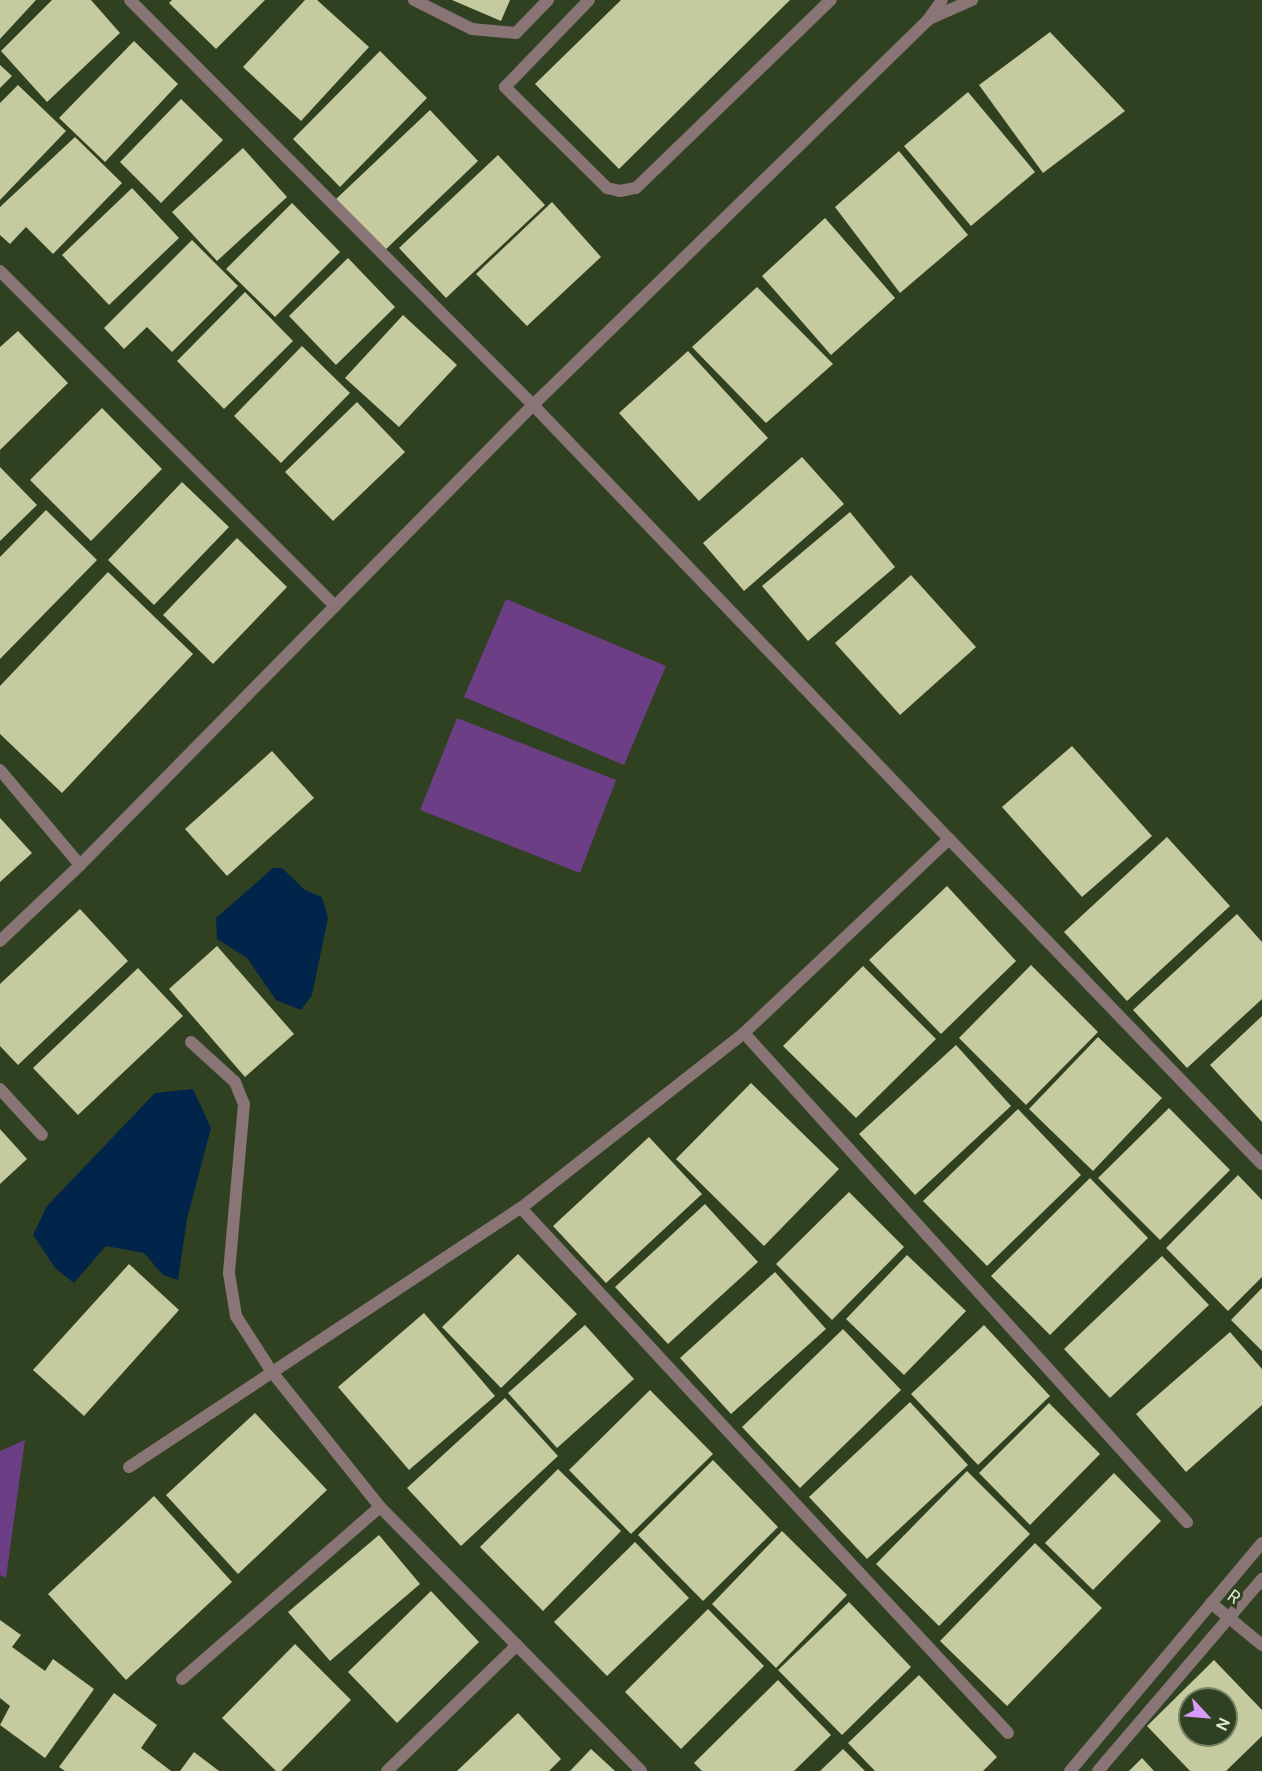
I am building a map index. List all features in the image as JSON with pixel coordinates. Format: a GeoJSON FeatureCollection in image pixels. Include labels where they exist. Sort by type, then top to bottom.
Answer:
{"type":"FeatureCollection","features":[{"type":"Feature","properties":{"kind":"street"},"geometry":{"type":"LineString","coordinates":[[130,0],[533,405],[1262,1164]]}},
{"type":"Feature","properties":{"kind":"street"},"geometry":{"type":"LineString","coordinates":[[414,0],[472,29],[516,33],[548,0]]}},
{"type":"Feature","properties":{"kind":"street"},"geometry":{"type":"LineString","coordinates":[[589,0],[505,87],[607,188],[621,191],[636,188],[831,0]]}},
{"type":"Feature","properties":{"kind":"street"},"geometry":{"type":"LineString","coordinates":[[0,941],[80,865],[533,405],[928,20],[942,0]]}},
{"type":"Feature","properties":{"kind":"street"},"geometry":{"type":"LineString","coordinates":[[928,20],[972,0]]}},
{"type":"Feature","properties":{"kind":"street"},"geometry":{"type":"LineString","coordinates":[[0,271],[335,606]]}},
{"type":"Feature","properties":{"kind":"street"},"geometry":{"type":"LineString","coordinates":[[0,770],[80,865]]}},
{"type":"Feature","properties":{"kind":"street"},"geometry":{"type":"LineString","coordinates":[[129,1467],[521,1208],[744,1033],[949,839]]}},
{"type":"Feature","properties":{"kind":"street"},"geometry":{"type":"LineString","coordinates":[[744,1033],[1187,1522]]}},
{"type":"Feature","properties":{"kind":"street"},"geometry":{"type":"LineString","coordinates":[[191,1042],[235,1082],[244,1104],[229,1273],[236,1316],[272,1372],[380,1507],[641,1771]]}},
{"type":"Feature","properties":{"kind":"street"},"geometry":{"type":"LineString","coordinates":[[0,1089],[42,1135]]}},
{"type":"Feature","properties":{"kind":"street"},"geometry":{"type":"LineString","coordinates":[[521,1208],[1008,1733]]}},
{"type":"Feature","properties":{"kind":"street"},"geometry":{"type":"LineString","coordinates":[[182,1679],[380,1507]]}},
{"type":"Feature","properties":{"kind":"street"},"geometry":{"type":"LineString","coordinates":[[1070,1771],[1262,1544]]}},
{"type":"Feature","properties":{"kind":"street"},"geometry":{"type":"LineString","coordinates":[[1098,1771],[1262,1579]]}},
{"type":"Feature","properties":{"kind":"street","name":"R"},"geometry":{"type":"LineString","coordinates":[[1211,1603],[1262,1644]]}},
{"type":"Feature","properties":{"kind":"street"},"geometry":{"type":"LineString","coordinates":[[387,1771],[517,1645]]}},
{"type":"Feature","properties":{"kind":"shaded area"},"geometry":{"type":"Polygon","coordinates":[[[506,599],[666,666],[624,765],[464,697],[506,599]]]}},
{"type":"Feature","properties":{"kind":"shaded area"},"geometry":{"type":"Polygon","coordinates":[[[457,718],[616,780],[580,873],[420,810],[457,718]]]}},
{"type":"Feature","properties":{"kind":"shaded area"},"geometry":{"type":"Polygon","coordinates":[[[25,1440],[6,1578],[0,1575],[0,1451],[25,1440]]]}},
{"type":"Feature","properties":{"kind":"water"},"geometry":{"type":"Polygon","coordinates":[[[273,868],[282,868],[305,890],[322,897],[328,918],[312,995],[301,1010],[276,1000],[247,958],[217,939],[216,918],[273,868]]]}},
{"type":"Feature","properties":{"kind":"water"},"geometry":{"type":"Polygon","coordinates":[[[193,1089],[211,1128],[187,1219],[178,1280],[163,1275],[144,1253],[106,1246],[74,1283],[56,1269],[33,1235],[47,1206],[155,1093],[193,1089]]]}},
{"type":"Feature","properties":{"kind":"building"},"geometry":{"type":"Polygon","coordinates":[[[0,0],[36,0],[0,39],[0,0]]]}},
{"type":"Feature","properties":{"kind":"building"},"geometry":{"type":"Polygon","coordinates":[[[52,0],[91,0],[120,33],[47,102],[1,51],[52,0]]]}},
{"type":"Feature","properties":{"kind":"building"},"geometry":{"type":"Polygon","coordinates":[[[172,0],[265,0],[216,49],[169,3],[172,0]]]}},
{"type":"Feature","properties":{"kind":"building"},"geometry":{"type":"Polygon","coordinates":[[[305,0],[317,0],[369,47],[301,121],[243,67],[305,0]]]}},
{"type":"Feature","properties":{"kind":"building"},"geometry":{"type":"Polygon","coordinates":[[[452,0],[510,0],[501,21],[452,0]]]}},
{"type":"Feature","properties":{"kind":"building"},"geometry":{"type":"Polygon","coordinates":[[[621,0],[790,0],[619,169],[535,84],[621,0]]]}},
{"type":"Feature","properties":{"kind":"building"},"geometry":{"type":"Polygon","coordinates":[[[1050,32],[1125,111],[1043,173],[979,85],[1050,32]]]}},
{"type":"Feature","properties":{"kind":"building"},"geometry":{"type":"Polygon","coordinates":[[[134,41],[178,84],[105,162],[59,118],[134,41]]]}},
{"type":"Feature","properties":{"kind":"building"},"geometry":{"type":"Polygon","coordinates":[[[380,51],[427,98],[340,187],[293,139],[380,51]]]}},
{"type":"Feature","properties":{"kind":"building"},"geometry":{"type":"Polygon","coordinates":[[[0,65],[12,76],[0,88],[0,65]]]}},
{"type":"Feature","properties":{"kind":"building"},"geometry":{"type":"Polygon","coordinates":[[[18,85],[66,131],[0,200],[0,103],[18,85]]]}},
{"type":"Feature","properties":{"kind":"building"},"geometry":{"type":"Polygon","coordinates":[[[968,92],[1035,172],[971,226],[904,146],[968,92]]]}},
{"type":"Feature","properties":{"kind":"building"},"geometry":{"type":"Polygon","coordinates":[[[181,99],[223,140],[161,203],[120,162],[181,99]]]}},
{"type":"Feature","properties":{"kind":"building"},"geometry":{"type":"Polygon","coordinates":[[[430,110],[478,161],[383,252],[335,200],[430,110]]]}},
{"type":"Feature","properties":{"kind":"building"},"geometry":{"type":"Polygon","coordinates":[[[75,137],[122,183],[53,254],[26,227],[10,244],[0,235],[0,207],[75,137]]]}},
{"type":"Feature","properties":{"kind":"building"},"geometry":{"type":"Polygon","coordinates":[[[243,148],[287,197],[217,261],[172,212],[243,148]]]}},
{"type":"Feature","properties":{"kind":"building"},"geometry":{"type":"Polygon","coordinates":[[[899,151],[968,235],[900,293],[835,207],[899,151]]]}},
{"type":"Feature","properties":{"kind":"building"},"geometry":{"type":"Polygon","coordinates":[[[498,155],[545,205],[446,298],[399,248],[498,155]]]}},
{"type":"Feature","properties":{"kind":"building"},"geometry":{"type":"Polygon","coordinates":[[[132,188],[179,238],[109,305],[62,255],[132,188]]]}},
{"type":"Feature","properties":{"kind":"building"},"geometry":{"type":"Polygon","coordinates":[[[552,202],[601,257],[527,326],[476,274],[552,202]]]}},
{"type":"Feature","properties":{"kind":"building"},"geometry":{"type":"Polygon","coordinates":[[[292,203],[340,252],[275,317],[226,269],[292,203]]]}},
{"type":"Feature","properties":{"kind":"building"},"geometry":{"type":"Polygon","coordinates":[[[825,218],[895,298],[831,355],[762,276],[825,218]]]}},
{"type":"Feature","properties":{"kind":"building"},"geometry":{"type":"Polygon","coordinates":[[[192,240],[238,286],[172,352],[147,327],[124,349],[104,328],[192,240]]]}},
{"type":"Feature","properties":{"kind":"building"},"geometry":{"type":"Polygon","coordinates":[[[348,258],[395,307],[336,365],[289,316],[348,258]]]}},
{"type":"Feature","properties":{"kind":"building"},"geometry":{"type":"Polygon","coordinates":[[[757,287],[833,364],[766,423],[692,347],[757,287]]]}},
{"type":"Feature","properties":{"kind":"building"},"geometry":{"type":"Polygon","coordinates":[[[245,292],[293,341],[224,409],[177,361],[245,292]]]}},
{"type":"Feature","properties":{"kind":"building"},"geometry":{"type":"Polygon","coordinates":[[[403,315],[457,365],[399,427],[345,378],[403,315]]]}},
{"type":"Feature","properties":{"kind":"building"},"geometry":{"type":"Polygon","coordinates":[[[18,331],[68,383],[0,450],[0,347],[18,331]]]}},
{"type":"Feature","properties":{"kind":"building"},"geometry":{"type":"Polygon","coordinates":[[[302,346],[350,393],[281,463],[234,416],[302,346]]]}},
{"type":"Feature","properties":{"kind":"building"},"geometry":{"type":"Polygon","coordinates":[[[688,351],[768,438],[699,501],[619,413],[688,351]]]}},
{"type":"Feature","properties":{"kind":"building"},"geometry":{"type":"Polygon","coordinates":[[[357,402],[405,452],[333,521],[285,472],[357,402]]]}},
{"type":"Feature","properties":{"kind":"building"},"geometry":{"type":"Polygon","coordinates":[[[102,408],[162,469],[91,541],[30,480],[102,408]]]}},
{"type":"Feature","properties":{"kind":"building"},"geometry":{"type":"Polygon","coordinates":[[[802,457],[844,504],[744,591],[703,543],[802,457]]]}},
{"type":"Feature","properties":{"kind":"building"},"geometry":{"type":"Polygon","coordinates":[[[0,467],[37,505],[0,541],[0,467]]]}},
{"type":"Feature","properties":{"kind":"building"},"geometry":{"type":"Polygon","coordinates":[[[182,482],[229,527],[154,605],[108,560],[182,482]]]}},
{"type":"Feature","properties":{"kind":"building"},"geometry":{"type":"Polygon","coordinates":[[[46,510],[97,560],[0,659],[0,557],[46,510]]]}},
{"type":"Feature","properties":{"kind":"building"},"geometry":{"type":"Polygon","coordinates":[[[850,512],[895,567],[808,641],[762,586],[850,512]]]}},
{"type":"Feature","properties":{"kind":"building"},"geometry":{"type":"Polygon","coordinates":[[[237,538],[287,587],[213,664],[163,615],[237,538]]]}},
{"type":"Feature","properties":{"kind":"building"},"geometry":{"type":"Polygon","coordinates":[[[108,572],[193,654],[62,793],[0,734],[0,686],[108,572]]]}},
{"type":"Feature","properties":{"kind":"building"},"geometry":{"type":"Polygon","coordinates":[[[911,575],[976,647],[900,715],[835,643],[911,575]]]}},
{"type":"Feature","properties":{"kind":"building"},"geometry":{"type":"Polygon","coordinates":[[[1072,746],[1152,836],[1082,897],[1002,807],[1072,746]]]}},
{"type":"Feature","properties":{"kind":"building"},"geometry":{"type":"Polygon","coordinates":[[[272,751],[314,798],[227,876],[185,829],[272,751]]]}},
{"type":"Feature","properties":{"kind":"building"},"geometry":{"type":"Polygon","coordinates":[[[0,818],[32,853],[0,882],[0,818]]]}},
{"type":"Feature","properties":{"kind":"building"},"geometry":{"type":"Polygon","coordinates":[[[1167,837],[1230,906],[1127,1001],[1064,932],[1167,837]]]}},
{"type":"Feature","properties":{"kind":"building"},"geometry":{"type":"Polygon","coordinates":[[[947,886],[1016,961],[941,1034],[869,960],[947,886]]]}},
{"type":"Feature","properties":{"kind":"building"},"geometry":{"type":"Polygon","coordinates":[[[80,909],[128,961],[18,1065],[0,1046],[0,984],[80,909]]]}},
{"type":"Feature","properties":{"kind":"building"},"geometry":{"type":"Polygon","coordinates":[[[1237,914],[1262,942],[1262,999],[1187,1068],[1133,1010],[1237,914]]]}},
{"type":"Feature","properties":{"kind":"building"},"geometry":{"type":"Polygon","coordinates":[[[217,946],[294,1034],[245,1077],[169,989],[217,946]]]}},
{"type":"Feature","properties":{"kind":"building"},"geometry":{"type":"Polygon","coordinates":[[[1031,965],[1098,1032],[1026,1105],[959,1038],[1031,965]]]}},
{"type":"Feature","properties":{"kind":"building"},"geometry":{"type":"Polygon","coordinates":[[[863,966],[936,1039],[856,1118],[783,1046],[863,966]]]}},
{"type":"Feature","properties":{"kind":"building"},"geometry":{"type":"Polygon","coordinates":[[[138,968],[183,1016],[78,1115],[33,1068],[138,968]]]}},
{"type":"Feature","properties":{"kind":"building"},"geometry":{"type":"Polygon","coordinates":[[[1262,1016],[1262,1122],[1210,1065],[1262,1016]]]}},
{"type":"Feature","properties":{"kind":"building"},"geometry":{"type":"Polygon","coordinates":[[[1098,1037],[1162,1098],[1093,1171],[1029,1109],[1098,1037]]]}},
{"type":"Feature","properties":{"kind":"building"},"geometry":{"type":"Polygon","coordinates":[[[956,1045],[1011,1106],[915,1195],[859,1134],[956,1045]]]}},
{"type":"Feature","properties":{"kind":"building"},"geometry":{"type":"Polygon","coordinates":[[[751,1083],[839,1169],[764,1246],[676,1159],[751,1083]]]}},
{"type":"Feature","properties":{"kind":"building"},"geometry":{"type":"Polygon","coordinates":[[[1169,1108],[1230,1170],[1160,1240],[1098,1178],[1169,1108]]]}},
{"type":"Feature","properties":{"kind":"building"},"geometry":{"type":"Polygon","coordinates":[[[1018,1109],[1081,1175],[987,1266],[923,1201],[1018,1109]]]}},
{"type":"Feature","properties":{"kind":"building"},"geometry":{"type":"Polygon","coordinates":[[[0,1129],[27,1159],[0,1184],[0,1129]]]}},
{"type":"Feature","properties":{"kind":"building"},"geometry":{"type":"Polygon","coordinates":[[[649,1137],[702,1194],[606,1283],[553,1226],[649,1137]]]}},
{"type":"Feature","properties":{"kind":"building"},"geometry":{"type":"Polygon","coordinates":[[[1238,1175],[1262,1200],[1262,1277],[1228,1311],[1166,1248],[1238,1175]]]}},
{"type":"Feature","properties":{"kind":"building"},"geometry":{"type":"Polygon","coordinates":[[[1090,1178],[1148,1238],[1050,1335],[991,1276],[1090,1178]]]}},
{"type":"Feature","properties":{"kind":"building"},"geometry":{"type":"Polygon","coordinates":[[[849,1192],[904,1247],[832,1320],[776,1264],[849,1192]]]}},
{"type":"Feature","properties":{"kind":"building"},"geometry":{"type":"Polygon","coordinates":[[[705,1204],[758,1262],[668,1344],[615,1287],[705,1204]]]}},
{"type":"Feature","properties":{"kind":"building"},"geometry":{"type":"Polygon","coordinates":[[[518,1254],[577,1314],[501,1388],[442,1327],[518,1254]]]}},
{"type":"Feature","properties":{"kind":"building"},"geometry":{"type":"Polygon","coordinates":[[[907,1255],[966,1311],[904,1375],[846,1319],[907,1255]]]}},
{"type":"Feature","properties":{"kind":"building"},"geometry":{"type":"Polygon","coordinates":[[[1162,1256],[1209,1305],[1110,1398],[1064,1349],[1162,1256]]]}},
{"type":"Feature","properties":{"kind":"building"},"geometry":{"type":"Polygon","coordinates":[[[129,1264],[179,1310],[84,1416],[33,1370],[129,1264]]]}},
{"type":"Feature","properties":{"kind":"building"},"geometry":{"type":"Polygon","coordinates":[[[775,1272],[826,1329],[731,1414],[680,1358],[775,1272]]]}},
{"type":"Feature","properties":{"kind":"building"},"geometry":{"type":"Polygon","coordinates":[[[1262,1288],[1262,1351],[1231,1320],[1262,1288]]]}},
{"type":"Feature","properties":{"kind":"building"},"geometry":{"type":"Polygon","coordinates":[[[424,1313],[495,1396],[409,1470],[338,1387],[424,1313]]]}},
{"type":"Feature","properties":{"kind":"building"},"geometry":{"type":"Polygon","coordinates":[[[585,1325],[634,1379],[557,1448],[508,1393],[585,1325]]]}},
{"type":"Feature","properties":{"kind":"building"},"geometry":{"type":"Polygon","coordinates":[[[984,1325],[1050,1396],[978,1465],[911,1394],[984,1325]]]}},
{"type":"Feature","properties":{"kind":"building"},"geometry":{"type":"Polygon","coordinates":[[[843,1329],[901,1390],[800,1488],[742,1427],[843,1329]]]}},
{"type":"Feature","properties":{"kind":"building"},"geometry":{"type":"Polygon","coordinates":[[[1230,1332],[1262,1369],[1262,1405],[1186,1472],[1136,1414],[1230,1332]]]}},
{"type":"Feature","properties":{"kind":"building"},"geometry":{"type":"Polygon","coordinates":[[[650,1390],[713,1454],[631,1534],[569,1470],[650,1390]]]}},
{"type":"Feature","properties":{"kind":"building"},"geometry":{"type":"Polygon","coordinates":[[[505,1398],[558,1456],[461,1546],[407,1488],[505,1398]]]}},
{"type":"Feature","properties":{"kind":"building"},"geometry":{"type":"Polygon","coordinates":[[[910,1402],[968,1465],[867,1559],[809,1497],[910,1402]]]}},
{"type":"Feature","properties":{"kind":"building"},"geometry":{"type":"Polygon","coordinates":[[[1049,1403],[1100,1454],[1030,1525],[979,1473],[1049,1403]]]}},
{"type":"Feature","properties":{"kind":"building"},"geometry":{"type":"Polygon","coordinates":[[[255,1413],[327,1490],[238,1574],[166,1495],[255,1413]]]}},
{"type":"Feature","properties":{"kind":"building"},"geometry":{"type":"Polygon","coordinates":[[[713,1460],[778,1527],[703,1601],[638,1535],[713,1460]]]}},
{"type":"Feature","properties":{"kind":"building"},"geometry":{"type":"Polygon","coordinates":[[[558,1469],[621,1531],[543,1611],[480,1547],[558,1469]]]}},
{"type":"Feature","properties":{"kind":"building"},"geometry":{"type":"Polygon","coordinates":[[[967,1471],[1030,1534],[939,1626],[876,1564],[967,1471]]]}},
{"type":"Feature","properties":{"kind":"building"},"geometry":{"type":"Polygon","coordinates":[[[1114,1473],[1161,1521],[1093,1590],[1045,1543],[1114,1473]]]}},
{"type":"Feature","properties":{"kind":"building"},"geometry":{"type":"Polygon","coordinates":[[[154,1496],[232,1582],[126,1680],[48,1594],[154,1496]]]}},
{"type":"Feature","properties":{"kind":"building"},"geometry":{"type":"Polygon","coordinates":[[[782,1531],[847,1595],[776,1668],[712,1604],[782,1531]]]}},
{"type":"Feature","properties":{"kind":"building"},"geometry":{"type":"Polygon","coordinates":[[[379,1535],[420,1584],[330,1661],[288,1612],[379,1535]]]}},
{"type":"Feature","properties":{"kind":"building"},"geometry":{"type":"Polygon","coordinates":[[[635,1542],[689,1598],[607,1676],[554,1622],[635,1542]]]}},
{"type":"Feature","properties":{"kind":"building"},"geometry":{"type":"Polygon","coordinates":[[[1035,1543],[1102,1608],[1007,1706],[940,1641],[1035,1543]]]}},
{"type":"Feature","properties":{"kind":"building"},"geometry":{"type":"Polygon","coordinates":[[[431,1591],[479,1642],[397,1723],[348,1672],[431,1591]]]}},
{"type":"Feature","properties":{"kind":"building"},"geometry":{"type":"Polygon","coordinates":[[[849,1602],[911,1667],[842,1735],[778,1670],[849,1602]]]}},
{"type":"Feature","properties":{"kind":"building"},"geometry":{"type":"Polygon","coordinates":[[[708,1609],[764,1666],[681,1749],[625,1692],[708,1609]]]}},
{"type":"Feature","properties":{"kind":"building"},"geometry":{"type":"Polygon","coordinates":[[[0,1620],[21,1635],[12,1647],[45,1671],[53,1659],[94,1689],[45,1758],[0,1725],[10,1706],[0,1698],[0,1620]]]}},
{"type":"Feature","properties":{"kind":"building"},"geometry":{"type":"Polygon","coordinates":[[[295,1644],[351,1700],[281,1771],[276,1771],[222,1718],[295,1644]]]}},
{"type":"Feature","properties":{"kind":"building"},"geometry":{"type":"Polygon","coordinates":[[[1214,1660],[1262,1710],[1262,1736],[1226,1771],[1190,1771],[1147,1726],[1178,1695],[1178,1747],[1238,1747],[1238,1687],[1187,1687],[1214,1660]]]}},
{"type":"Feature","properties":{"kind":"building"},"geometry":{"type":"Polygon","coordinates":[[[919,1675],[997,1757],[983,1771],[875,1771],[848,1743],[919,1675]]]}},
{"type":"Feature","properties":{"kind":"building"},"geometry":{"type":"Polygon","coordinates":[[[778,1680],[831,1735],[794,1771],[702,1771],[694,1763],[778,1680]]]}},
{"type":"Feature","properties":{"kind":"building"},"geometry":{"type":"Polygon","coordinates":[[[114,1693],[157,1725],[141,1748],[171,1771],[65,1771],[59,1767],[114,1693]]]}},
{"type":"Feature","properties":{"kind":"building"},"geometry":{"type":"Polygon","coordinates":[[[518,1713],[561,1759],[549,1771],[457,1771],[518,1713]]]}},
{"type":"Feature","properties":{"kind":"building"},"geometry":{"type":"Polygon","coordinates":[[[591,1749],[615,1771],[570,1771],[591,1749]]]}},
{"type":"Feature","properties":{"kind":"building"},"geometry":{"type":"Polygon","coordinates":[[[843,1749],[865,1771],[820,1771],[843,1749]]]}},
{"type":"Feature","properties":{"kind":"building"},"geometry":{"type":"Polygon","coordinates":[[[194,1752],[219,1771],[180,1771],[194,1752]]]}},
{"type":"Feature","properties":{"kind":"building"},"geometry":{"type":"Polygon","coordinates":[[[1142,1758],[1154,1771],[1129,1771],[1142,1758]]]}}]}
